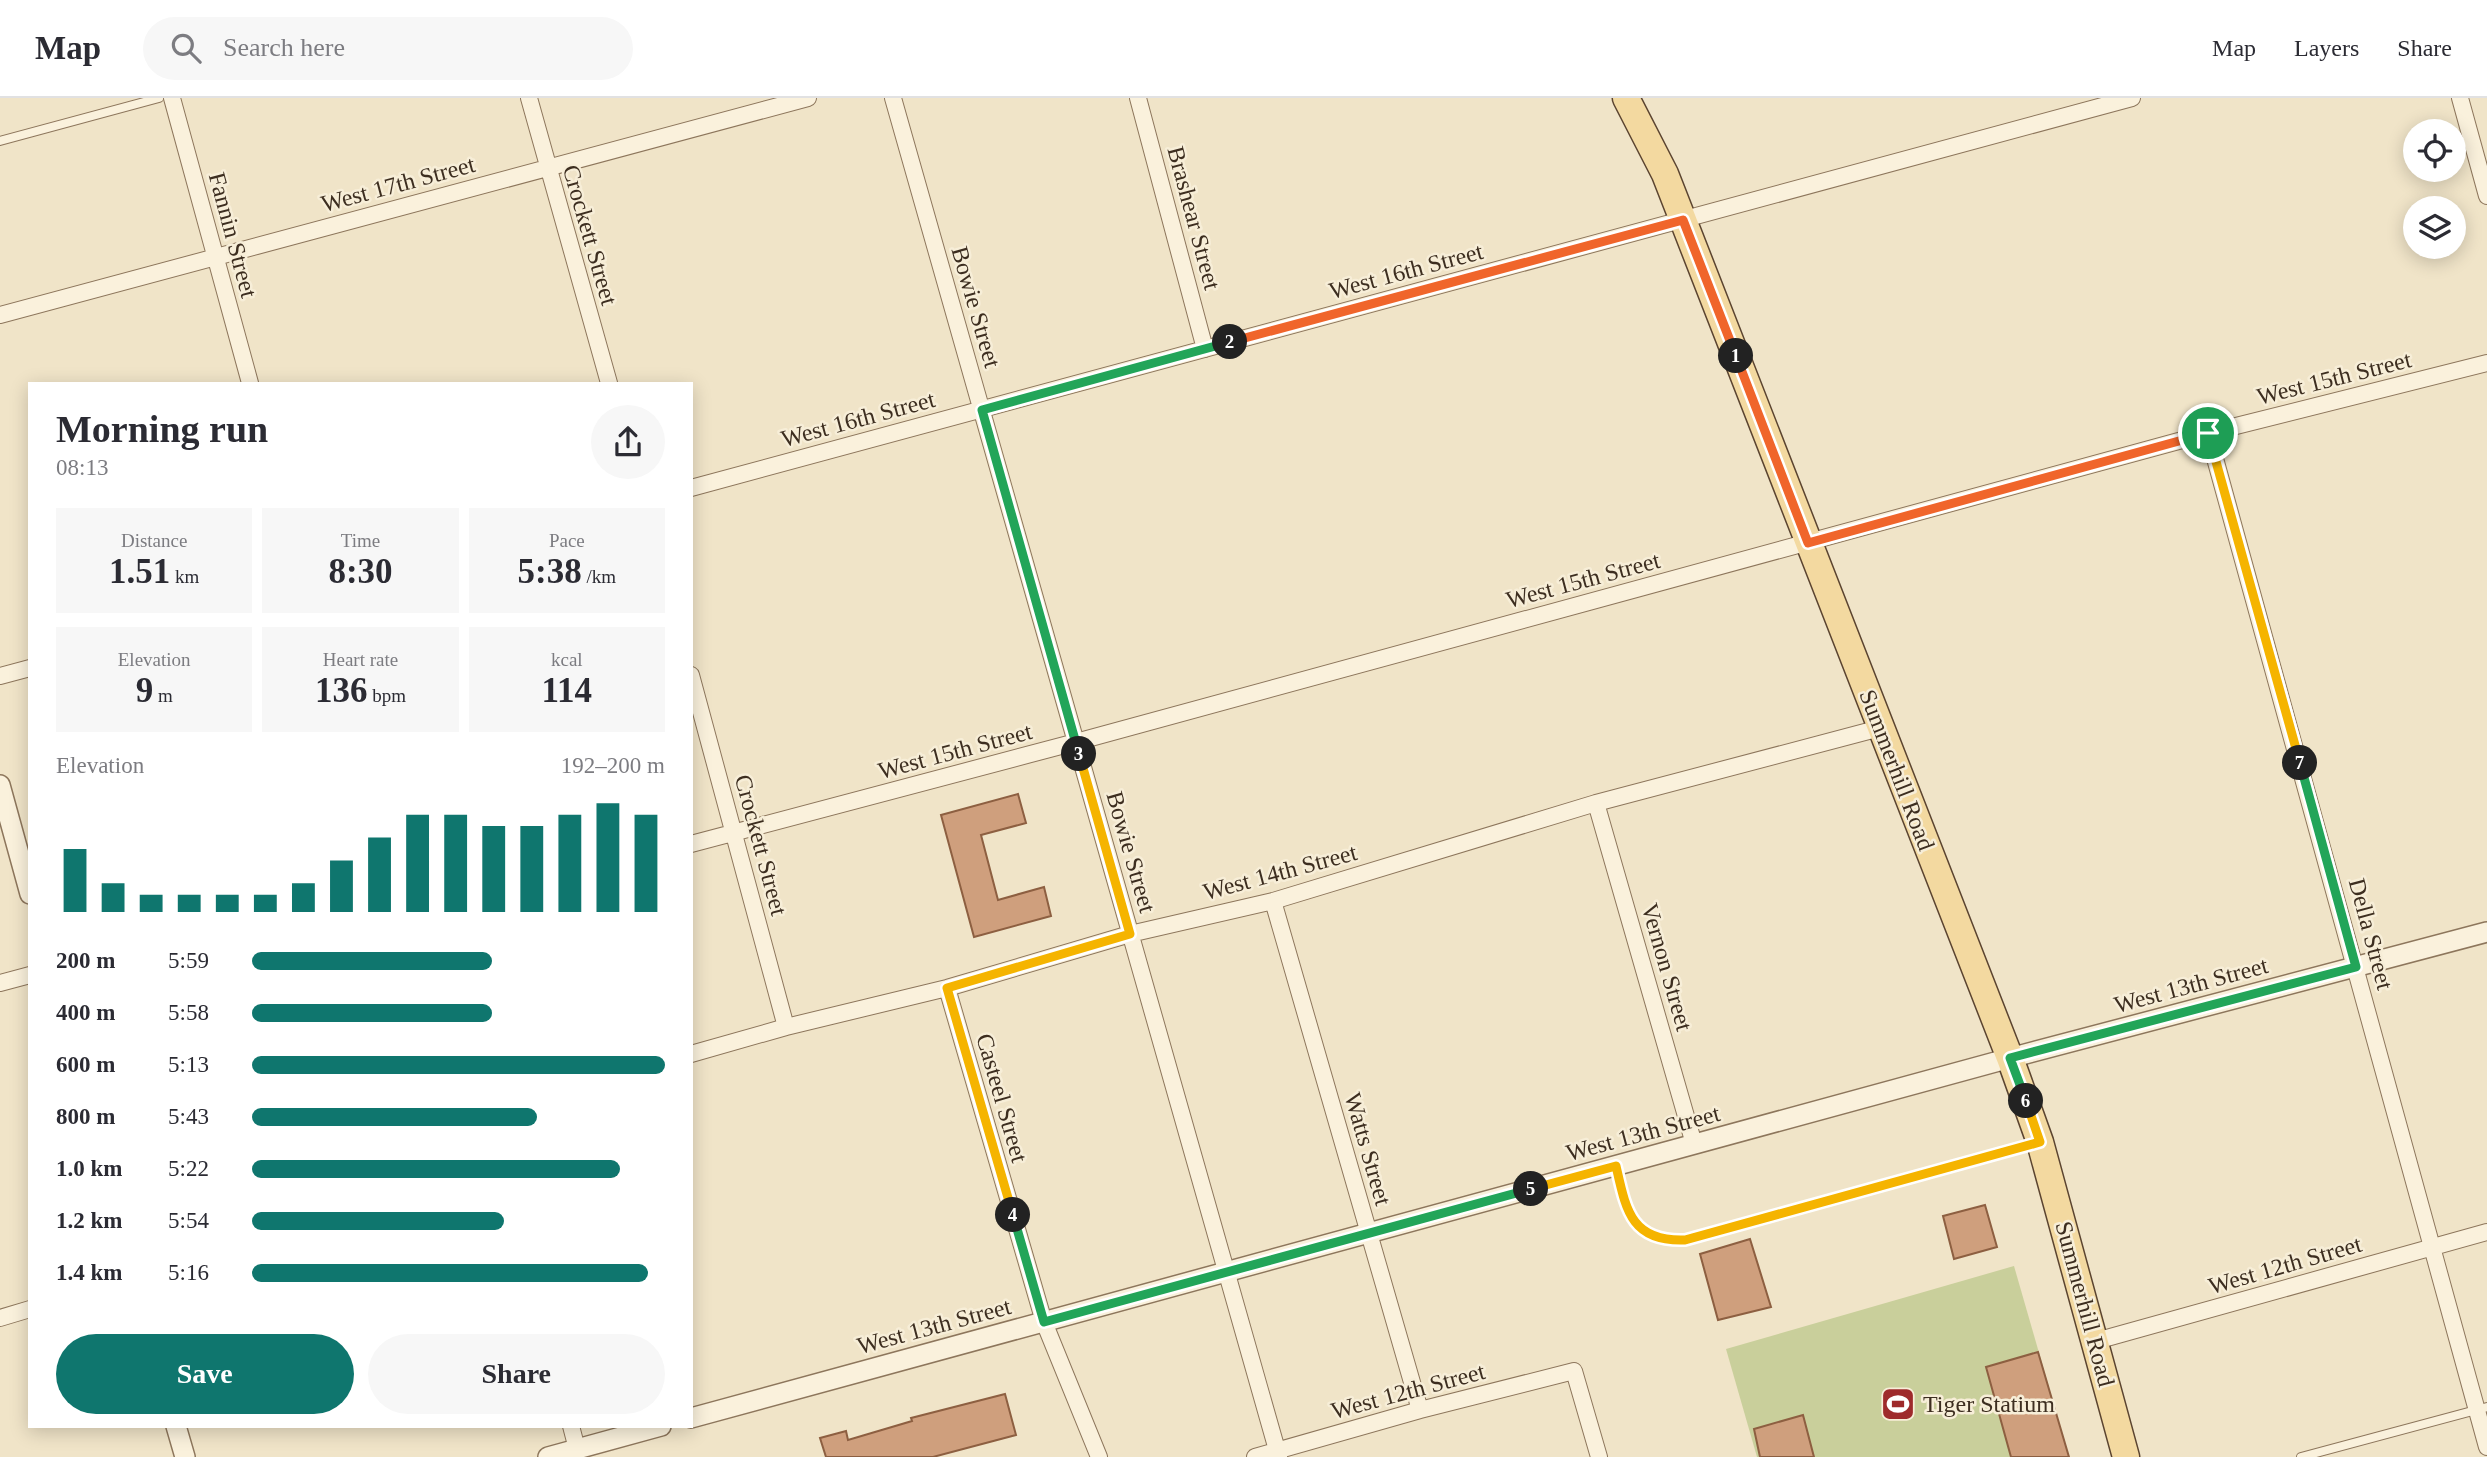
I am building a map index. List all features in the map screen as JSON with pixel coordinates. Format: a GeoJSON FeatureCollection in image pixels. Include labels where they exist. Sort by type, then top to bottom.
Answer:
{"type":"FeatureCollection","features":[{"type":"Feature","properties":{"kind":"main road","name":"Summerhill Road"},"geometry":{"type":"LineString","coordinates":[[1626,98],[1665,174],[2010,1058],[2040,1142],[2126,1457]]}},
{"type":"Feature","properties":{"kind":"street","name":"Fannin Street"},"geometry":{"type":"LineString","coordinates":[[172,98],[250,382]]}},
{"type":"Feature","properties":{"kind":"street","name":"Crockett Street"},"geometry":{"type":"LineString","coordinates":[[529,98],[609,382]]}},
{"type":"Feature","properties":{"kind":"street","name":"West 17th Street"},"geometry":{"type":"LineString","coordinates":[[0,314],[808,98]]}},
{"type":"Feature","properties":{"kind":"street","name":"Bowie Street"},"geometry":{"type":"LineString","coordinates":[[893,98],[1278,1454]]}},
{"type":"Feature","properties":{"kind":"street","name":"Brashear Street"},"geometry":{"type":"LineString","coordinates":[[1138,98],[1205,349]]}},
{"type":"Feature","properties":{"kind":"street","name":"West 16th Street"},"geometry":{"type":"LineString","coordinates":[[693,487],[2132,98]]}},
{"type":"Feature","properties":{"kind":"street"},"geometry":{"type":"LineString","coordinates":[[2460,98],[2486,188]]}},
{"type":"Feature","properties":{"kind":"street","name":"West 15th Street"},"geometry":{"type":"LineString","coordinates":[[693,843],[1076,742],[2208,433],[2487,363]]}},
{"type":"Feature","properties":{"kind":"street","name":"Della Street"},"geometry":{"type":"LineString","coordinates":[[2208,433],[2432,1247],[2482,1409],[2487,1447]]}},
{"type":"Feature","properties":{"kind":"street"},"geometry":{"type":"LineString","coordinates":[[0,676],[28,669]]}},
{"type":"Feature","properties":{"kind":"street","name":"Crockett Street"},"geometry":{"type":"LineString","coordinates":[[693,682],[786,1027]]}},
{"type":"Feature","properties":{"kind":"street","name":"West 14th Street"},"geometry":{"type":"LineString","coordinates":[[693,1053],[786,1027],[947,988],[1130,934],[1273,901],[1596,803],[1880,728]]}},
{"type":"Feature","properties":{"kind":"street"},"geometry":{"type":"LineString","coordinates":[[0,785],[28,887]]}},
{"type":"Feature","properties":{"kind":"street","name":"Vernon Street"},"geometry":{"type":"LineString","coordinates":[[1596,803],[1694,1144]]}},
{"type":"Feature","properties":{"kind":"street","name":"Watts Street"},"geometry":{"type":"LineString","coordinates":[[1273,901],[1420,1410]]}},
{"type":"Feature","properties":{"kind":"street","name":"West 13th Street"},"geometry":{"type":"LineString","coordinates":[[693,1417],[2010,1058],[2487,932]]}},
{"type":"Feature","properties":{"kind":"street"},"geometry":{"type":"LineString","coordinates":[[0,983],[28,976]]}},
{"type":"Feature","properties":{"kind":"street","name":"Casteel Street"},"geometry":{"type":"LineString","coordinates":[[947,988],[1044,1322],[1099,1457]]}},
{"type":"Feature","properties":{"kind":"street","name":"West 12th Street"},"geometry":{"type":"LineString","coordinates":[[2095,1341],[2487,1232]]}},
{"type":"Feature","properties":{"kind":"street"},"geometry":{"type":"LineString","coordinates":[[0,1318],[28,1310]]}},
{"type":"Feature","properties":{"kind":"street","name":"West 12th Street"},"geometry":{"type":"LineString","coordinates":[[1255,1457],[1278,1454],[1420,1410],[1574,1371],[1599,1457]]}},
{"type":"Feature","properties":{"kind":"street"},"geometry":{"type":"LineString","coordinates":[[177,1428],[185,1457]]}},
{"type":"Feature","properties":{"kind":"street"},"geometry":{"type":"LineString","coordinates":[[570,1428],[564,1454],[654,1428]]}},
{"type":"Feature","properties":{"kind":"lane"},"geometry":{"type":"LineString","coordinates":[[0,141],[159,98]]}},
{"type":"Feature","properties":{"kind":"lane"},"geometry":{"type":"LineString","coordinates":[[1616,1166],[1625,1205],[1640,1227],[1653,1237],[1685,1240],[2040,1142]]}},
{"type":"Feature","properties":{"kind":"lane"},"geometry":{"type":"LineString","coordinates":[[2301,1457],[2482,1409]]}},
{"type":"Feature","properties":{"kind":"green space","name":"Tiger Statium"},"geometry":{"type":"Polygon","coordinates":[[[2014,1266],[2069,1457],[1757,1457],[1726,1349],[2014,1266]]]}},
{"type":"Feature","properties":{"kind":"building"},"geometry":{"type":"Polygon","coordinates":[[[1018,794],[1026,823],[981,835],[998,900],[1044,887],[1051,916],[974,937],[941,815],[1018,794]]]}},
{"type":"Feature","properties":{"kind":"building"},"geometry":{"type":"Polygon","coordinates":[[[1985,1205],[1997,1247],[1954,1259],[1943,1216],[1985,1205]]]}},
{"type":"Feature","properties":{"kind":"building"},"geometry":{"type":"Polygon","coordinates":[[[1750,1239],[1771,1307],[1718,1320],[1700,1254],[1750,1239]]]}},
{"type":"Feature","properties":{"kind":"building"},"geometry":{"type":"Polygon","coordinates":[[[2038,1352],[2069,1457],[2011,1457],[1986,1367],[2038,1352]]]}},
{"type":"Feature","properties":{"kind":"building"},"geometry":{"type":"Polygon","coordinates":[[[1005,1394],[1016,1435],[933,1457],[826,1457],[820,1438],[846,1431],[848,1440],[912,1421],[911,1418],[1005,1394]]]}},
{"type":"Feature","properties":{"kind":"building"},"geometry":{"type":"Polygon","coordinates":[[[1803,1415],[1814,1457],[1760,1457],[1754,1429],[1803,1415]]]}},
{"type":"Feature","properties":{"kind":"place","name":"Tiger Statium"},"geometry":{"type":"Point","coordinates":[1898,1404]}},
{"type":"Feature","properties":{"kind":"route"},"geometry":{"type":"LineString","coordinates":[[1683,220],[1808,543],[2208,433],[2356,967],[2010,1058],[2040,1142],[1685,1240],[1653,1237],[1640,1227],[1625,1205],[1616,1166],[1044,1322],[947,988],[1130,934],[982,410],[1683,220]]}}]}
